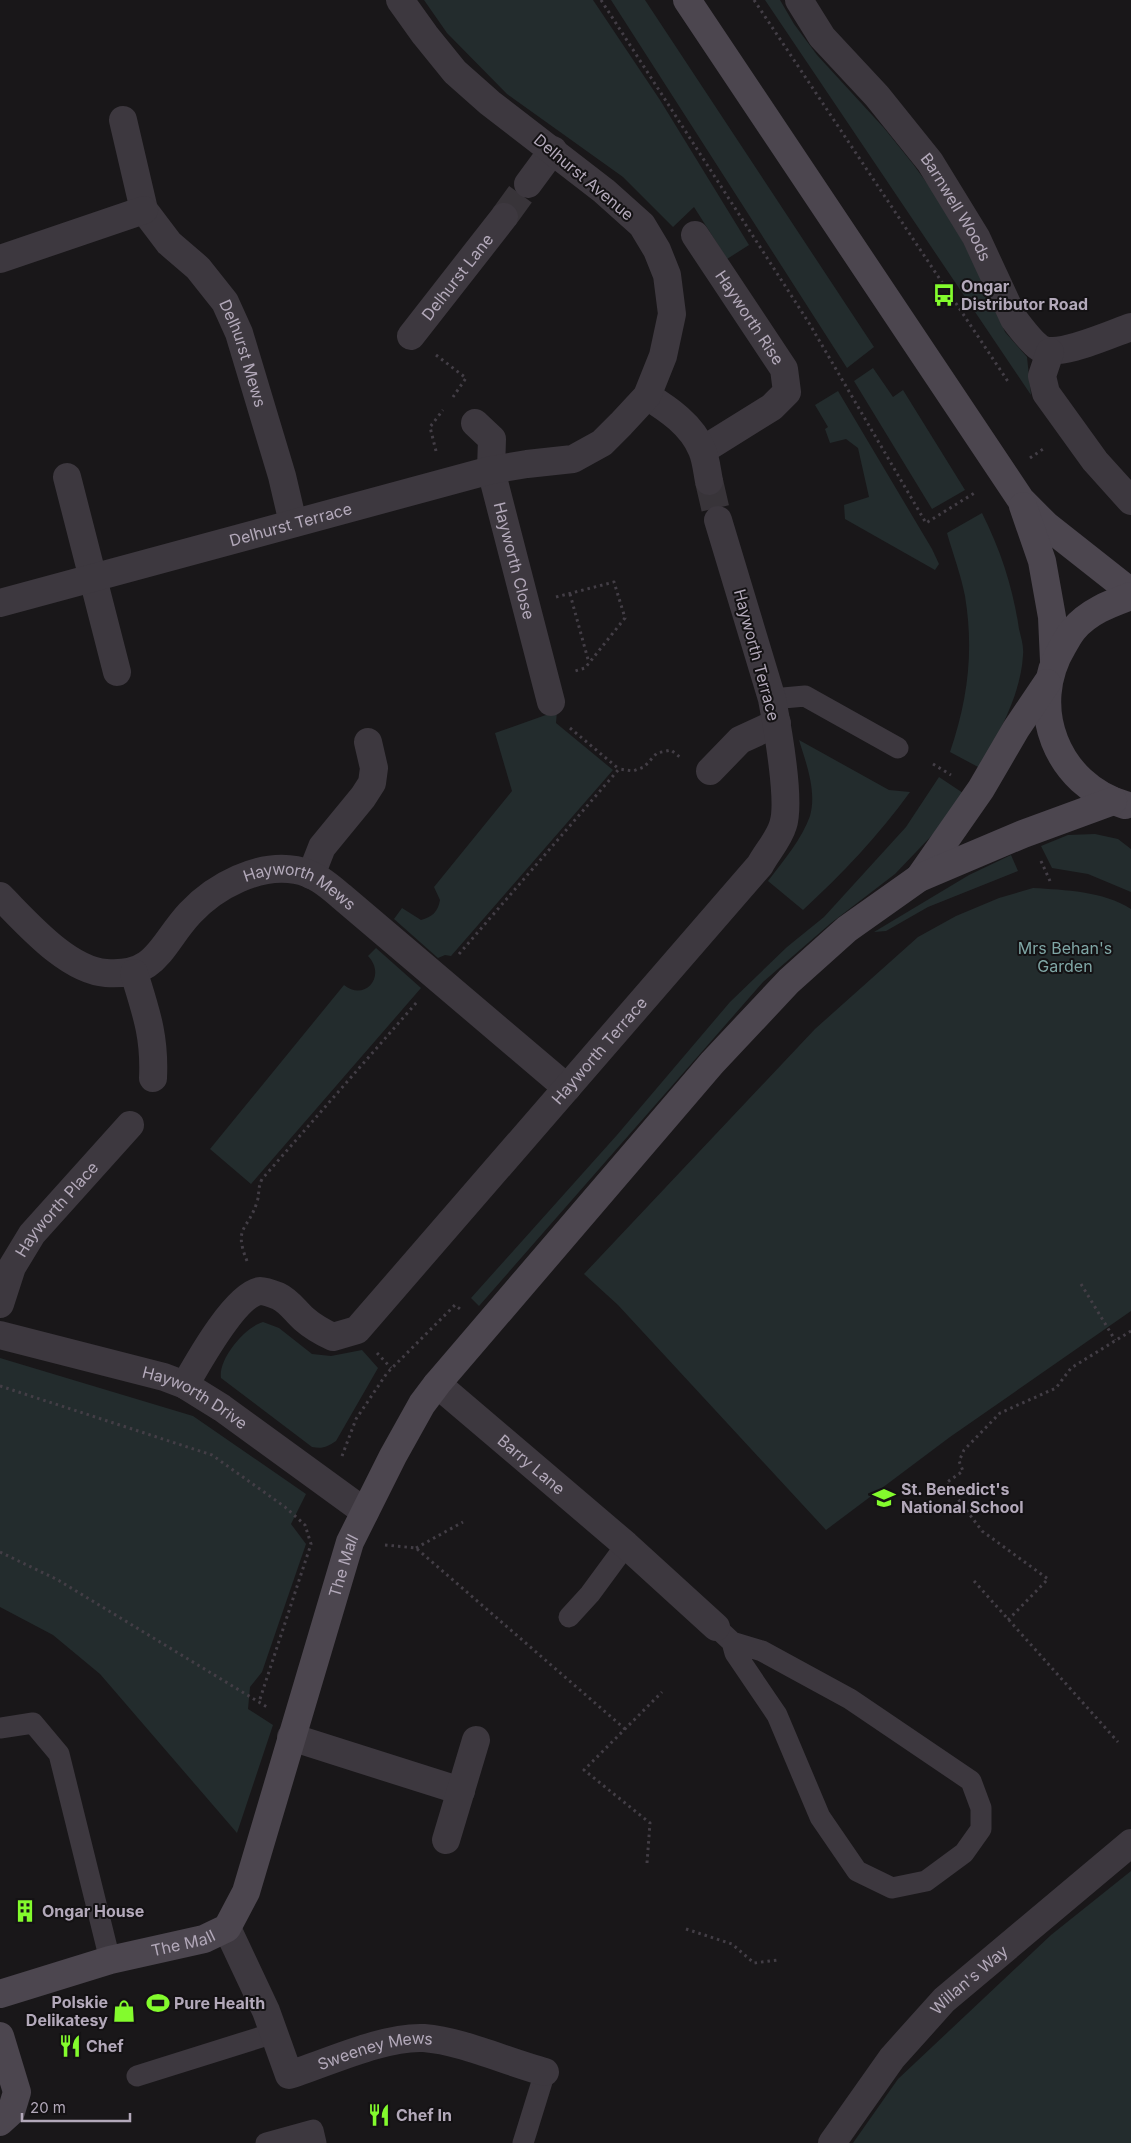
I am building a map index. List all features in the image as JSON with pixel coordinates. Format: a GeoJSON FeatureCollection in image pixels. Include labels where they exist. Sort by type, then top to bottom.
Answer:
{"type":"FeatureCollection","features":[{"type":"Feature","properties":{"kind":"street","name":"Delhurst Avenue"},"geometry":{"type":"LineString","coordinates":[[400,0],[424,35],[455,72],[490,103],[604,191],[642,225],[658,250],[667,276],[672,314],[663,356],[647,396],[602,444],[573,459],[491,470]]}},
{"type":"Feature","properties":{"kind":"street"},"geometry":{"type":"LineString","coordinates":[[687,0],[1021,500],[1046,526],[1131,594],[1100,607],[1072,630],[1051,672],[982,789],[919,878]]}},
{"type":"Feature","properties":{"kind":"street","name":"Barnwell Woods"},"geometry":{"type":"LineString","coordinates":[[799,0],[822,37],[877,96],[930,162],[976,237],[1014,319],[1040,348],[1050,352]]}},
{"type":"Feature","properties":{"kind":"street","name":"Delhurst Mews"},"geometry":{"type":"LineString","coordinates":[[123,120],[144,210],[169,243],[198,268],[225,302],[239,333],[282,476],[293,523]]}},
{"type":"Feature","properties":{"kind":"street"},"geometry":{"type":"LineString","coordinates":[[528,184],[553,150]]}},
{"type":"Feature","properties":{"kind":"street"},"geometry":{"type":"LineString","coordinates":[[0,259],[144,210]]}},
{"type":"Feature","properties":{"kind":"street","name":"Delhurst Lane"},"geometry":{"type":"LineString","coordinates":[[411,336],[504,217]]}},
{"type":"Feature","properties":{"kind":"street","name":"Hayworth Rise"},"geometry":{"type":"LineString","coordinates":[[695,236],[784,369],[787,392],[772,407],[702,450]]}},
{"type":"Feature","properties":{"kind":"street"},"geometry":{"type":"LineString","coordinates":[[1131,327],[1072,348],[1050,352],[1042,376],[1046,393],[1094,461],[1131,501]]}},
{"type":"Feature","properties":{"kind":"street"},"geometry":{"type":"LineString","coordinates":[[647,396],[677,416],[693,434],[702,450],[709,481]]}},
{"type":"Feature","properties":{"kind":"street","name":"Hayworth Close"},"geometry":{"type":"LineString","coordinates":[[475,423],[492,439],[491,470],[556,712]]}},
{"type":"Feature","properties":{"kind":"street","name":"Delhurst Terrace"},"geometry":{"type":"LineString","coordinates":[[0,603],[491,470]]}},
{"type":"Feature","properties":{"kind":"street"},"geometry":{"type":"LineString","coordinates":[[67,478],[117,672]]}},
{"type":"Feature","properties":{"kind":"street"},"geometry":{"type":"LineString","coordinates":[[1021,500],[1042,561],[1052,617],[1048,719],[1060,754],[1082,782],[1122,804]]}},
{"type":"Feature","properties":{"kind":"street","name":"Hayworth Terrace"},"geometry":{"type":"LineString","coordinates":[[260,1291],[280,1297],[310,1324],[333,1337],[357,1330],[376,1305],[760,865],[783,826],[787,809],[774,711],[718,520]]}},
{"type":"Feature","properties":{"kind":"street"},"geometry":{"type":"LineString","coordinates":[[710,771],[740,740],[774,711]]}},
{"type":"Feature","properties":{"kind":"street"},"geometry":{"type":"LineString","coordinates":[[311,874],[322,847],[363,797],[372,783],[374,768],[368,742]]}},
{"type":"Feature","properties":{"kind":"street"},"geometry":{"type":"LineString","coordinates":[[919,878],[1023,834],[1122,804]]}},
{"type":"Feature","properties":{"kind":"street","name":"Hayworth Mews"},"geometry":{"type":"LineString","coordinates":[[134,973],[153,961],[191,912],[221,888],[241,876],[274,869],[295,870],[311,874],[324,882],[567,1088]]}},
{"type":"Feature","properties":{"kind":"street","name":"The Mall"},"geometry":{"type":"LineString","coordinates":[[0,1994],[110,1960],[204,1939],[227,1928],[246,1892],[350,1542],[422,1404],[687,1092],[789,981],[847,929],[919,878]]}},
{"type":"Feature","properties":{"kind":"street"},"geometry":{"type":"LineString","coordinates":[[0,896],[40,936],[78,965],[105,973],[134,973],[152,1031],[154,1052],[153,1078]]}},
{"type":"Feature","properties":{"kind":"street","name":"Hayworth Place"},"geometry":{"type":"LineString","coordinates":[[0,1304],[12,1267],[32,1234],[130,1125]]}},
{"type":"Feature","properties":{"kind":"street"},"geometry":{"type":"LineString","coordinates":[[184,1385],[218,1331],[240,1304],[250,1295],[260,1291]]}},
{"type":"Feature","properties":{"kind":"street","name":"Hayworth Drive"},"geometry":{"type":"LineString","coordinates":[[0,1335],[164,1378],[184,1385],[222,1408],[365,1512]]}},
{"type":"Feature","properties":{"kind":"street","name":"Barry Lane"},"geometry":{"type":"LineString","coordinates":[[438,1384],[626,1545],[724,1635]]}},
{"type":"Feature","properties":{"kind":"street"},"geometry":{"type":"LineString","coordinates":[[293,1731],[461,1791]]}},
{"type":"Feature","properties":{"kind":"street"},"geometry":{"type":"LineString","coordinates":[[446,1840],[476,1740]]}},
{"type":"Feature","properties":{"kind":"street","name":"Willan's Way"},"geometry":{"type":"LineString","coordinates":[[832,2143],[892,2058],[944,2000],[1131,1843]]}},
{"type":"Feature","properties":{"kind":"street","name":"Sweeney Mews"},"geometry":{"type":"LineString","coordinates":[[227,1928],[266,2011],[289,2075],[383,2044],[402,2039],[424,2038],[470,2049],[545,2072]]}},
{"type":"Feature","properties":{"kind":"street"},"geometry":{"type":"LineString","coordinates":[[0,2036],[17,2092],[11,2112],[0,2122]]}},
{"type":"Feature","properties":{"kind":"lane"},"geometry":{"type":"LineString","coordinates":[[774,711],[805,696],[898,748]]}},
{"type":"Feature","properties":{"kind":"lane"},"geometry":{"type":"LineString","coordinates":[[569,1617],[590,1594],[626,1545]]}},
{"type":"Feature","properties":{"kind":"lane"},"geometry":{"type":"LineString","coordinates":[[724,1635],[762,1651],[850,1699],[972,1780],[981,1808],[981,1829],[964,1853],[926,1881],[892,1888],[857,1871],[820,1817],[777,1715],[724,1635]]}},
{"type":"Feature","properties":{"kind":"lane"},"geometry":{"type":"LineString","coordinates":[[0,1728],[33,1723],[59,1754],[110,1960]]}},
{"type":"Feature","properties":{"kind":"lane"},"geometry":{"type":"LineString","coordinates":[[137,2076],[274,2033]]}},
{"type":"Feature","properties":{"kind":"lane","name":"Sweeney Mews"},"geometry":{"type":"LineString","coordinates":[[524,2143],[545,2072]]}},
{"type":"Feature","properties":{"kind":"lane"},"geometry":{"type":"LineString","coordinates":[[266,2143],[313,2130],[316,2143]]}},
{"type":"Feature","properties":{"kind":"path"},"geometry":{"type":"LineString","coordinates":[[601,0],[810,323],[926,523]]}},
{"type":"Feature","properties":{"kind":"path"},"geometry":{"type":"LineString","coordinates":[[754,0],[1011,387]]}},
{"type":"Feature","properties":{"kind":"path"},"geometry":{"type":"LineString","coordinates":[[526,606],[614,582],[625,618],[585,668],[570,673]]}},
{"type":"Feature","properties":{"kind":"path"},"geometry":{"type":"LineString","coordinates":[[570,594],[589,663]]}},
{"type":"Feature","properties":{"kind":"path"},"geometry":{"type":"LineString","coordinates":[[556,712],[619,769],[633,771],[644,767],[657,753],[671,750],[694,769],[710,771]]}},
{"type":"Feature","properties":{"kind":"path"},"geometry":{"type":"LineString","coordinates":[[260,1291],[240,1244],[241,1230],[258,1200],[257,1188],[262,1179],[619,769]]}},
{"type":"Feature","properties":{"kind":"path"},"geometry":{"type":"LineString","coordinates":[[1081,1284],[1115,1340]]}},
{"type":"Feature","properties":{"kind":"path"},"geometry":{"type":"LineString","coordinates":[[330,1487],[356,1419],[390,1368],[455,1305],[484,1330]]}},
{"type":"Feature","properties":{"kind":"path"},"geometry":{"type":"LineString","coordinates":[[1008,1620],[1048,1579],[982,1531],[946,1484],[963,1471],[959,1461],[964,1450],[1000,1413],[1056,1388],[1071,1368],[1131,1331]]}},
{"type":"Feature","properties":{"kind":"path"},"geometry":{"type":"LineString","coordinates":[[0,1386],[212,1455],[285,1507],[305,1525],[311,1544],[259,1702]]}},
{"type":"Feature","properties":{"kind":"path"},"geometry":{"type":"LineString","coordinates":[[350,1542],[416,1548],[463,1522]]}},
{"type":"Feature","properties":{"kind":"path"},"geometry":{"type":"LineString","coordinates":[[416,1548],[625,1729]]}},
{"type":"Feature","properties":{"kind":"path"},"geometry":{"type":"LineString","coordinates":[[0,1552],[58,1580],[259,1702],[293,1731]]}},
{"type":"Feature","properties":{"kind":"path"},"geometry":{"type":"LineString","coordinates":[[974,1581],[1118,1742]]}},
{"type":"Feature","properties":{"kind":"path"},"geometry":{"type":"LineString","coordinates":[[647,1863],[650,1823],[584,1770],[662,1692]]}},
{"type":"Feature","properties":{"kind":"path"},"geometry":{"type":"LineString","coordinates":[[686,1929],[732,1944],[754,1963],[778,1960]]}},
{"type":"Feature","properties":{"kind":"green space"},"geometry":{"type":"Polygon","coordinates":[[[424,0],[593,0],[660,100],[749,245],[727,259],[694,207],[673,227],[623,177],[507,94],[447,33],[424,0]]]}},
{"type":"Feature","properties":{"kind":"green space"},"geometry":{"type":"Polygon","coordinates":[[[611,0],[645,0],[874,347],[847,368],[611,0]]]}},
{"type":"Feature","properties":{"kind":"green space"},"geometry":{"type":"Polygon","coordinates":[[[765,0],[780,0],[794,24],[817,55],[884,128],[945,208],[979,272],[1005,332],[1027,357],[1031,395],[765,0]]]}},
{"type":"Feature","properties":{"kind":"green space"},"geometry":{"type":"Polygon","coordinates":[[[873,368],[893,397],[903,390],[965,490],[932,509],[854,381],[873,368]]]}},
{"type":"Feature","properties":{"kind":"green space"},"geometry":{"type":"Polygon","coordinates":[[[838,391],[932,549],[939,564],[935,570],[845,519],[844,505],[869,497],[858,448],[846,439],[830,443],[825,429],[828,427],[815,405],[838,391]]]}},
{"type":"Feature","properties":{"kind":"green space"},"geometry":{"type":"Polygon","coordinates":[[[982,513],[995,541],[1010,584],[1023,652],[1018,685],[1008,714],[980,768],[950,752],[965,694],[968,675],[969,636],[965,596],[947,533],[982,513]]]}},
{"type":"Feature","properties":{"kind":"green space"},"geometry":{"type":"Polygon","coordinates":[[[557,711],[556,723],[613,770],[451,956],[445,955],[438,958],[394,919],[402,908],[421,920],[434,913],[438,908],[440,900],[434,887],[512,791],[495,733],[557,711]]]}},
{"type":"Feature","properties":{"kind":"green space"},"geometry":{"type":"Polygon","coordinates":[[[799,740],[889,790],[910,792],[860,854],[803,910],[768,881],[797,841],[810,816],[812,806],[811,787],[799,740]]]}},
{"type":"Feature","properties":{"kind":"green space"},"geometry":{"type":"Polygon","coordinates":[[[939,777],[963,793],[937,830],[895,874],[831,923],[763,982],[479,1306],[471,1298],[617,1135],[730,1002],[787,947],[824,917],[906,827],[939,777]]]}},
{"type":"Feature","properties":{"kind":"green space"},"geometry":{"type":"Polygon","coordinates":[[[1095,834],[1118,839],[1131,849],[1131,892],[1088,874],[1052,868],[1041,846],[1068,835],[1095,834]]]}},
{"type":"Feature","properties":{"kind":"green space"},"geometry":{"type":"Polygon","coordinates":[[[1011,855],[1018,871],[928,907],[886,931],[874,932],[969,875],[1011,855]]]}},
{"type":"Feature","properties":{"kind":"green space","name":"Mrs Behan's Garden"},"geometry":{"type":"Polygon","coordinates":[[[1033,888],[1084,892],[1108,898],[1131,909],[1131,1311],[950,1437],[826,1530],[618,1305],[584,1274],[815,1029],[918,937],[956,916],[999,898],[1033,888]]]}},
{"type":"Feature","properties":{"kind":"green space"},"geometry":{"type":"Polygon","coordinates":[[[376,948],[421,988],[251,1184],[210,1149],[344,985],[359,990],[366,989],[371,984],[375,971],[368,956],[376,948]]]}},
{"type":"Feature","properties":{"kind":"green space"},"geometry":{"type":"Polygon","coordinates":[[[263,1322],[279,1328],[312,1354],[331,1356],[362,1350],[378,1368],[336,1441],[330,1445],[322,1448],[312,1447],[221,1378],[224,1362],[234,1345],[248,1330],[263,1322]]]}},
{"type":"Feature","properties":{"kind":"green space"},"geometry":{"type":"Polygon","coordinates":[[[0,1358],[193,1416],[306,1494],[291,1524],[306,1544],[262,1672],[250,1687],[248,1709],[273,1725],[237,1833],[100,1674],[53,1635],[0,1607],[0,1358]]]}},
{"type":"Feature","properties":{"kind":"green space"},"geometry":{"type":"Polygon","coordinates":[[[1131,1871],[1131,2143],[853,2143],[898,2079],[1051,1935],[1131,1871]]]}},
{"type":"Feature","properties":{"kind":"tunnel"},"geometry":{"type":"LineString","coordinates":[[504,217],[528,184]]}},
{"type":"Feature","properties":{"kind":"tunnel"},"geometry":{"type":"LineString","coordinates":[[709,481],[718,520]]}},
{"type":"Feature","properties":{"kind":"place","name":"Ongar Distributor Road"},"geometry":{"type":"Point","coordinates":[944,295]}},
{"type":"Feature","properties":{"kind":"place","name":"St. Benedict's National School"},"geometry":{"type":"Point","coordinates":[884,1498]}},
{"type":"Feature","properties":{"kind":"place","name":"Ongar House"},"geometry":{"type":"Point","coordinates":[25,1911]}},
{"type":"Feature","properties":{"kind":"place","name":"Pure Health"},"geometry":{"type":"Point","coordinates":[158,2003]}},
{"type":"Feature","properties":{"kind":"place","name":"Polskie Delikatesy"},"geometry":{"type":"Point","coordinates":[124,2011]}},
{"type":"Feature","properties":{"kind":"place","name":"Chef"},"geometry":{"type":"Point","coordinates":[70,2046]}},
{"type":"Feature","properties":{"kind":"place","name":"Chef In"},"geometry":{"type":"Point","coordinates":[379,2115]}}]}
